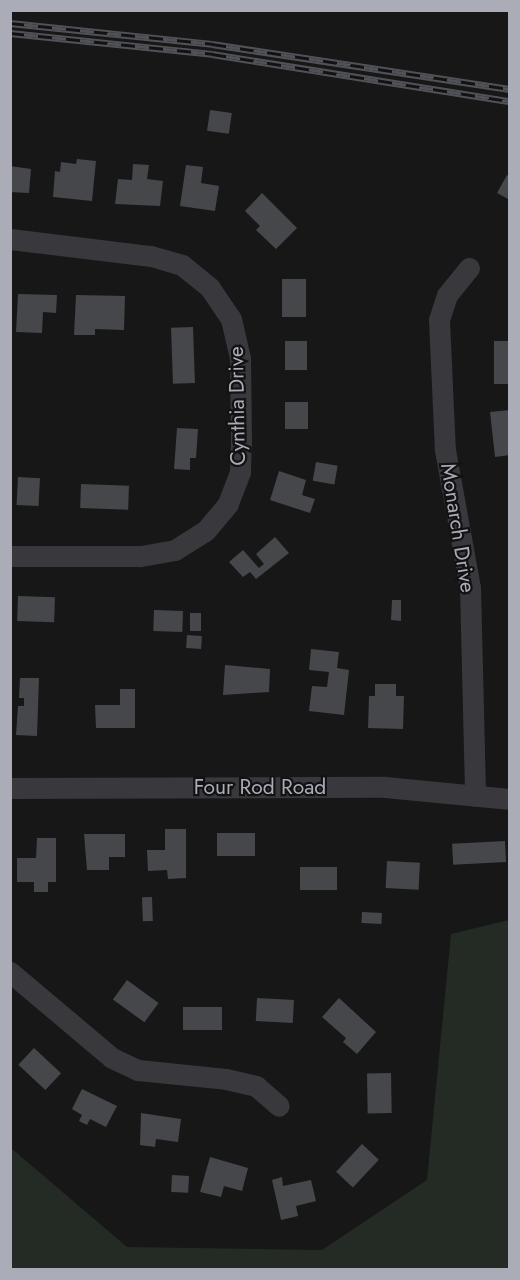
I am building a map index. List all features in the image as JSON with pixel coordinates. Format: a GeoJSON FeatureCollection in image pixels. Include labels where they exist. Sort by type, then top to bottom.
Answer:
{"type":"FeatureCollection","features":[{"type":"Feature","properties":{"kind":"street","name":"Cynthia Drive"},"geometry":{"type":"LineString","coordinates":[[10,239],[151,256],[182,266],[210,288],[231,319],[240,357],[241,441],[240,472],[228,504],[205,531],[175,549],[140,556],[10,556]]}},
{"type":"Feature","properties":{"kind":"street","name":"Monarch Drive"},"geometry":{"type":"LineString","coordinates":[[469,268],[447,295],[440,320],[445,450],[470,587],[475,796]]}},
{"type":"Feature","properties":{"kind":"street","name":"Four Rod Road"},"geometry":{"type":"LineString","coordinates":[[10,788],[385,787],[510,799]]}},
{"type":"Feature","properties":{"kind":"street"},"geometry":{"type":"LineString","coordinates":[[10,972],[112,1058],[138,1070],[226,1079],[256,1086],[279,1106]]}},
{"type":"Feature","properties":{"kind":"shaded area"},"geometry":{"type":"Polygon","coordinates":[[[509,920],[509,1269],[11,1269],[11,1148],[127,1247],[322,1250],[427,1180],[451,934],[509,920]]]}},
{"type":"Feature","properties":{"kind":"building"},"geometry":{"type":"Polygon","coordinates":[[[210,110],[232,113],[229,134],[207,131],[210,110]]]}},
{"type":"Feature","properties":{"kind":"building"},"geometry":{"type":"Polygon","coordinates":[[[77,159],[96,161],[92,201],[53,197],[55,171],[60,172],[61,162],[76,164],[77,159]]]}},
{"type":"Feature","properties":{"kind":"building"},"geometry":{"type":"Polygon","coordinates":[[[133,164],[149,165],[147,179],[163,181],[160,206],[115,204],[118,179],[132,180],[133,164]]]}},
{"type":"Feature","properties":{"kind":"building"},"geometry":{"type":"Polygon","coordinates":[[[186,165],[203,167],[201,183],[219,186],[215,211],[180,206],[186,165]]]}},
{"type":"Feature","properties":{"kind":"building"},"geometry":{"type":"Polygon","coordinates":[[[10,166],[31,169],[29,193],[10,192],[10,166]]]}},
{"type":"Feature","properties":{"kind":"building"},"geometry":{"type":"Polygon","coordinates":[[[507,175],[510,177],[510,200],[497,193],[507,175]]]}},
{"type":"Feature","properties":{"kind":"building"},"geometry":{"type":"Polygon","coordinates":[[[262,193],[297,228],[276,249],[256,230],[260,226],[245,211],[262,193]]]}},
{"type":"Feature","properties":{"kind":"building"},"geometry":{"type":"Polygon","coordinates":[[[282,279],[306,279],[306,317],[282,317],[282,279]]]}},
{"type":"Feature","properties":{"kind":"building"},"geometry":{"type":"Polygon","coordinates":[[[18,294],[57,295],[56,313],[43,312],[42,333],[16,332],[18,294]]]}},
{"type":"Feature","properties":{"kind":"building"},"geometry":{"type":"Polygon","coordinates":[[[76,295],[125,296],[124,330],[95,329],[95,335],[74,335],[76,295]]]}},
{"type":"Feature","properties":{"kind":"building"},"geometry":{"type":"Polygon","coordinates":[[[193,327],[195,383],[173,384],[171,328],[193,327]]]}},
{"type":"Feature","properties":{"kind":"building"},"geometry":{"type":"Polygon","coordinates":[[[285,341],[307,341],[307,370],[285,370],[285,341]]]}},
{"type":"Feature","properties":{"kind":"building"},"geometry":{"type":"Polygon","coordinates":[[[494,341],[510,341],[510,384],[494,384],[494,341]]]}},
{"type":"Feature","properties":{"kind":"building"},"geometry":{"type":"Polygon","coordinates":[[[285,402],[308,402],[308,429],[285,429],[285,402]]]}},
{"type":"Feature","properties":{"kind":"building"},"geometry":{"type":"Polygon","coordinates":[[[510,410],[510,455],[495,457],[490,412],[510,410]]]}},
{"type":"Feature","properties":{"kind":"building"},"geometry":{"type":"Polygon","coordinates":[[[177,428],[198,429],[196,458],[190,458],[190,470],[174,469],[177,428]]]}},
{"type":"Feature","properties":{"kind":"building"},"geometry":{"type":"Polygon","coordinates":[[[316,462],[338,466],[334,485],[313,481],[316,462]]]}},
{"type":"Feature","properties":{"kind":"building"},"geometry":{"type":"Polygon","coordinates":[[[279,471],[306,480],[302,495],[315,499],[310,513],[270,500],[279,471]]]}},
{"type":"Feature","properties":{"kind":"building"},"geometry":{"type":"Polygon","coordinates":[[[18,477],[40,478],[39,506],[17,505],[18,477]]]}},
{"type":"Feature","properties":{"kind":"building"},"geometry":{"type":"Polygon","coordinates":[[[81,484],[129,486],[128,510],[80,508],[81,484]]]}},
{"type":"Feature","properties":{"kind":"building"},"geometry":{"type":"Polygon","coordinates":[[[275,537],[289,553],[256,579],[250,572],[243,577],[229,562],[243,550],[259,568],[264,564],[256,554],[275,537]]]}},
{"type":"Feature","properties":{"kind":"building"},"geometry":{"type":"Polygon","coordinates":[[[18,596],[55,597],[54,622],[17,621],[18,596]]]}},
{"type":"Feature","properties":{"kind":"building"},"geometry":{"type":"Polygon","coordinates":[[[392,600],[401,600],[401,621],[391,620],[392,600]]]}},
{"type":"Feature","properties":{"kind":"building"},"geometry":{"type":"Polygon","coordinates":[[[154,610],[183,611],[182,632],[153,631],[154,610]]]}},
{"type":"Feature","properties":{"kind":"building"},"geometry":{"type":"Polygon","coordinates":[[[190,613],[201,613],[201,631],[190,631],[190,613]]]}},
{"type":"Feature","properties":{"kind":"building"},"geometry":{"type":"Polygon","coordinates":[[[187,635],[202,636],[201,649],[186,648],[187,635]]]}},
{"type":"Feature","properties":{"kind":"building"},"geometry":{"type":"Polygon","coordinates":[[[311,649],[339,652],[337,668],[349,670],[344,715],[309,711],[312,686],[327,687],[329,672],[309,670],[311,649]]]}},
{"type":"Feature","properties":{"kind":"building"},"geometry":{"type":"Polygon","coordinates":[[[225,665],[270,669],[269,692],[223,695],[225,665]]]}},
{"type":"Feature","properties":{"kind":"building"},"geometry":{"type":"Polygon","coordinates":[[[20,678],[39,678],[37,736],[16,735],[18,706],[24,706],[24,698],[19,698],[20,678]]]}},
{"type":"Feature","properties":{"kind":"building"},"geometry":{"type":"Polygon","coordinates":[[[375,684],[396,684],[396,696],[404,696],[403,729],[368,728],[369,696],[375,696],[375,684]]]}},
{"type":"Feature","properties":{"kind":"building"},"geometry":{"type":"Polygon","coordinates":[[[120,689],[135,689],[135,728],[96,728],[95,705],[120,705],[120,689]]]}},
{"type":"Feature","properties":{"kind":"building"},"geometry":{"type":"Polygon","coordinates":[[[165,829],[186,829],[186,878],[168,879],[167,870],[148,871],[147,850],[165,850],[165,829]]]}},
{"type":"Feature","properties":{"kind":"building"},"geometry":{"type":"Polygon","coordinates":[[[217,833],[255,833],[255,856],[217,856],[217,833]]]}},
{"type":"Feature","properties":{"kind":"building"},"geometry":{"type":"Polygon","coordinates":[[[84,834],[125,834],[125,857],[109,857],[109,870],[87,870],[84,834]]]}},
{"type":"Feature","properties":{"kind":"building"},"geometry":{"type":"Polygon","coordinates":[[[37,838],[56,838],[56,882],[48,882],[48,892],[34,892],[34,882],[17,882],[17,858],[36,858],[37,838]]]}},
{"type":"Feature","properties":{"kind":"building"},"geometry":{"type":"Polygon","coordinates":[[[505,841],[506,862],[453,865],[452,844],[505,841]]]}},
{"type":"Feature","properties":{"kind":"building"},"geometry":{"type":"Polygon","coordinates":[[[387,861],[420,863],[419,890],[386,888],[387,861]]]}},
{"type":"Feature","properties":{"kind":"building"},"geometry":{"type":"Polygon","coordinates":[[[300,867],[337,867],[337,890],[300,890],[300,867]]]}},
{"type":"Feature","properties":{"kind":"building"},"geometry":{"type":"Polygon","coordinates":[[[142,897],[152,897],[153,921],[143,921],[142,897]]]}},
{"type":"Feature","properties":{"kind":"building"},"geometry":{"type":"Polygon","coordinates":[[[362,912],[382,913],[381,924],[361,923],[362,912]]]}},
{"type":"Feature","properties":{"kind":"building"},"geometry":{"type":"Polygon","coordinates":[[[127,980],[159,1003],[144,1022],[113,999],[127,980]]]}},
{"type":"Feature","properties":{"kind":"building"},"geometry":{"type":"Polygon","coordinates":[[[257,998],[294,1000],[293,1023],[256,1021],[257,998]]]}},
{"type":"Feature","properties":{"kind":"building"},"geometry":{"type":"Polygon","coordinates":[[[339,998],[376,1032],[357,1054],[343,1042],[346,1038],[322,1017],[339,998]]]}},
{"type":"Feature","properties":{"kind":"building"},"geometry":{"type":"Polygon","coordinates":[[[183,1007],[222,1007],[222,1030],[183,1030],[183,1007]]]}},
{"type":"Feature","properties":{"kind":"building"},"geometry":{"type":"Polygon","coordinates":[[[34,1048],[61,1073],[45,1090],[18,1065],[34,1048]]]}},
{"type":"Feature","properties":{"kind":"building"},"geometry":{"type":"Polygon","coordinates":[[[367,1073],[391,1073],[392,1113],[368,1113],[367,1073]]]}},
{"type":"Feature","properties":{"kind":"building"},"geometry":{"type":"Polygon","coordinates":[[[82,1089],[117,1106],[106,1127],[90,1119],[87,1125],[79,1121],[82,1115],[72,1109],[82,1089]]]}},
{"type":"Feature","properties":{"kind":"building"},"geometry":{"type":"Polygon","coordinates":[[[141,1113],[181,1119],[178,1142],[156,1139],[155,1147],[140,1145],[141,1113]]]}},
{"type":"Feature","properties":{"kind":"building"},"geometry":{"type":"Polygon","coordinates":[[[362,1144],[379,1160],[353,1187],[336,1172],[362,1144]]]}},
{"type":"Feature","properties":{"kind":"building"},"geometry":{"type":"Polygon","coordinates":[[[210,1157],[248,1168],[242,1191],[224,1186],[221,1197],[200,1192],[210,1157]]]}},
{"type":"Feature","properties":{"kind":"building"},"geometry":{"type":"Polygon","coordinates":[[[172,1175],[189,1176],[188,1193],[171,1192],[172,1175]]]}},
{"type":"Feature","properties":{"kind":"building"},"geometry":{"type":"Polygon","coordinates":[[[282,1177],[283,1186],[311,1180],[316,1201],[296,1206],[298,1216],[281,1220],[272,1180],[282,1177]]]}},
{"type":"Feature","properties":{"kind":"railway"},"geometry":{"type":"LineString","coordinates":[[10,23],[212,44],[510,89]]}},
{"type":"Feature","properties":{"kind":"railway"},"geometry":{"type":"LineString","coordinates":[[10,33],[212,54],[510,101]]}}]}
